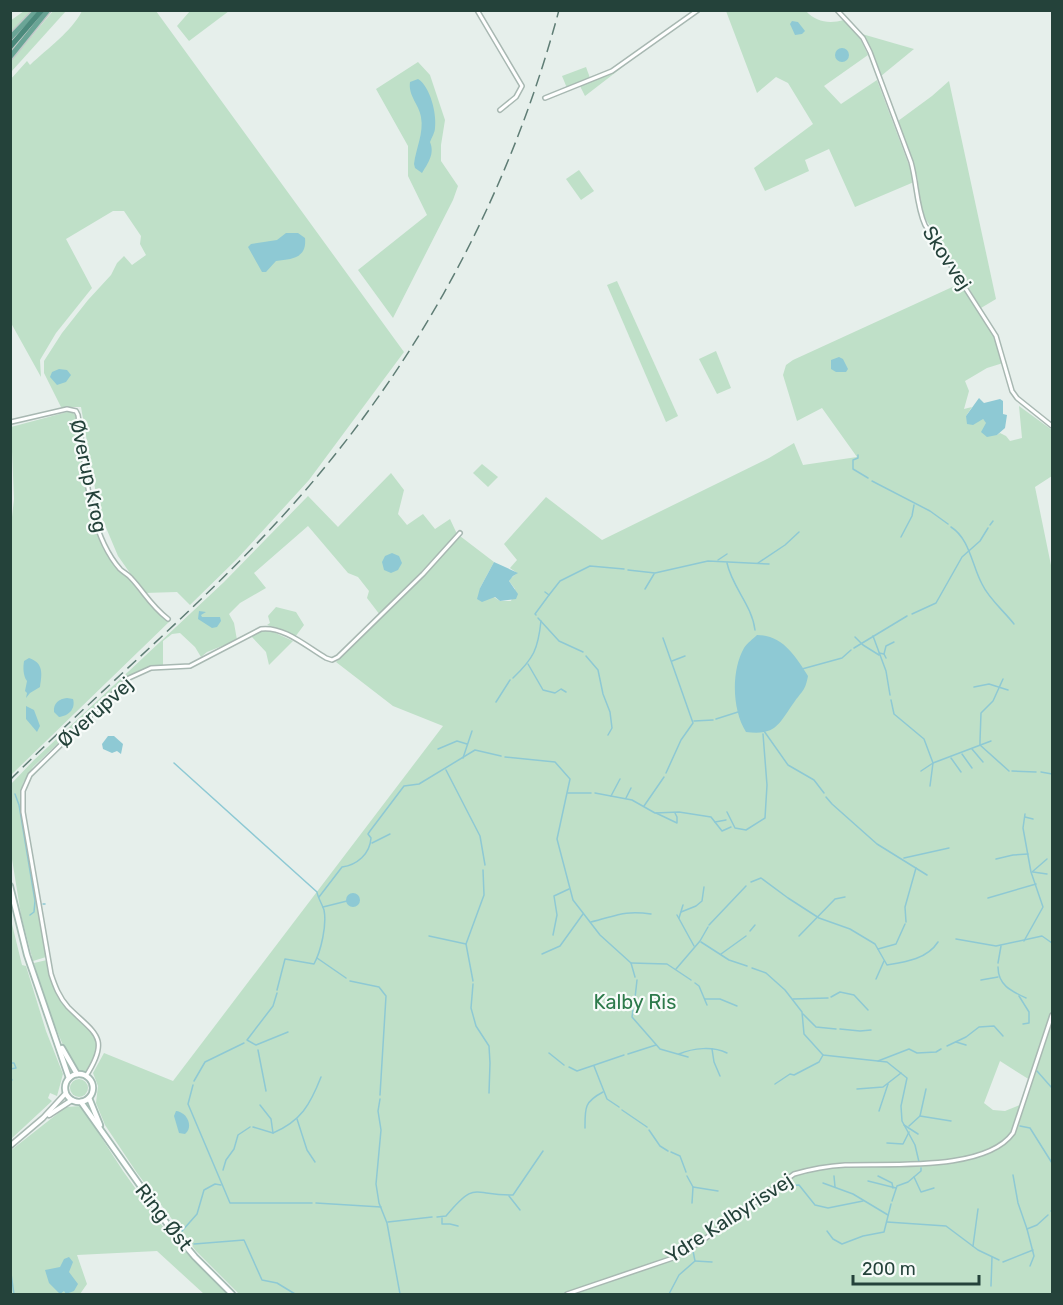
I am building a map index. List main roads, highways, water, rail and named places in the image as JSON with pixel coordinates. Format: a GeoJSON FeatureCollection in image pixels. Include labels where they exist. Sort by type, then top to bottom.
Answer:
{"type":"FeatureCollection","features":[{"type":"Feature","properties":{"kind":"highway"},"geometry":{"type":"LineString","coordinates":[[10,47],[42,10]]}},
{"type":"Feature","properties":{"kind":"main road"},"geometry":{"type":"LineString","coordinates":[[10,38],[37,10]]}},
{"type":"Feature","properties":{"kind":"main road"},"geometry":{"type":"LineString","coordinates":[[10,57],[48,10]]}},
{"type":"Feature","properties":{"kind":"main road"},"geometry":{"type":"LineString","coordinates":[[10,886],[27,955],[69,1078]]}},
{"type":"Feature","properties":{"kind":"main road"},"geometry":{"type":"LineString","coordinates":[[55,1035],[77,1074]]}},
{"type":"Feature","properties":{"kind":"main road"},"geometry":{"type":"LineString","coordinates":[[77,1074],[86,1076],[93,1088],[89,1098],[81,1102],[72,1100],[66,1094],[65,1085],[69,1078],[77,1074]]}},
{"type":"Feature","properties":{"kind":"main road","name":"Ring Øst"},"geometry":{"type":"LineString","coordinates":[[89,1098],[104,1133]]}},
{"type":"Feature","properties":{"kind":"main road","name":"Ring Øst"},"geometry":{"type":"LineString","coordinates":[[81,1102],[168,1225],[195,1257],[232,1294]]}},
{"type":"Feature","properties":{"kind":"water"},"geometry":{"type":"Polygon","coordinates":[[[792,21],[798,22],[805,31],[802,34],[795,35],[790,24],[792,21]]]}},
{"type":"Feature","properties":{"kind":"water"},"geometry":{"type":"Polygon","coordinates":[[[839,48],[845,48],[849,55],[845,62],[839,62],[835,58],[835,52],[839,48]]]}},
{"type":"Feature","properties":{"kind":"water"},"geometry":{"type":"Polygon","coordinates":[[[418,79],[429,94],[434,108],[435,122],[430,142],[431,154],[422,173],[415,168],[414,164],[422,123],[410,87],[410,82],[418,79]]]}},
{"type":"Feature","properties":{"kind":"water"},"geometry":{"type":"Polygon","coordinates":[[[286,233],[298,233],[305,238],[304,250],[293,258],[276,261],[266,272],[262,272],[248,247],[251,244],[277,240],[286,233]]]}},
{"type":"Feature","properties":{"kind":"water"},"geometry":{"type":"Polygon","coordinates":[[[839,357],[843,359],[848,369],[846,372],[836,372],[831,369],[831,360],[839,357]]]}},
{"type":"Feature","properties":{"kind":"water"},"geometry":{"type":"Polygon","coordinates":[[[59,369],[67,370],[71,375],[66,382],[57,385],[50,377],[52,372],[59,369]]]}},
{"type":"Feature","properties":{"kind":"water"},"geometry":{"type":"Polygon","coordinates":[[[979,398],[984,403],[1000,399],[1003,401],[1003,414],[1007,415],[1005,428],[997,435],[987,437],[981,432],[986,423],[983,419],[973,425],[967,424],[966,416],[979,398]]]}},
{"type":"Feature","properties":{"kind":"water"},"geometry":{"type":"Polygon","coordinates":[[[392,553],[399,556],[402,563],[398,570],[391,573],[384,570],[382,562],[385,556],[392,553]]]}},
{"type":"Feature","properties":{"kind":"water"},"geometry":{"type":"Polygon","coordinates":[[[494,562],[518,573],[509,581],[518,594],[516,599],[500,601],[495,597],[482,602],[477,599],[480,588],[494,562]]]}},
{"type":"Feature","properties":{"kind":"water"},"geometry":{"type":"Polygon","coordinates":[[[199,611],[206,612],[201,615],[202,617],[220,617],[221,621],[217,627],[212,628],[198,619],[199,611]]]}},
{"type":"Feature","properties":{"kind":"water"},"geometry":{"type":"Polygon","coordinates":[[[757,635],[774,639],[788,648],[808,676],[806,685],[781,722],[771,730],[756,733],[746,732],[741,723],[736,702],[735,679],[745,646],[757,635]]]}},
{"type":"Feature","properties":{"kind":"water"},"geometry":{"type":"Polygon","coordinates":[[[29,658],[40,666],[41,678],[40,687],[26,698],[27,681],[23,666],[24,661],[29,658]]]}},
{"type":"Feature","properties":{"kind":"water"},"geometry":{"type":"Polygon","coordinates":[[[73,699],[72,709],[68,714],[59,717],[54,712],[54,706],[59,700],[73,699]]]}},
{"type":"Feature","properties":{"kind":"water"},"geometry":{"type":"Polygon","coordinates":[[[26,706],[34,710],[40,726],[37,732],[26,719],[26,706]]]}},
{"type":"Feature","properties":{"kind":"water"},"geometry":{"type":"Polygon","coordinates":[[[108,736],[114,736],[123,744],[121,754],[117,751],[112,753],[103,749],[102,744],[108,736]]]}},
{"type":"Feature","properties":{"kind":"water"},"geometry":{"type":"Polygon","coordinates":[[[353,893],[358,895],[360,900],[358,905],[353,907],[348,905],[346,900],[348,895],[353,893]]]}},
{"type":"Feature","properties":{"kind":"water"},"geometry":{"type":"Polygon","coordinates":[[[176,1111],[188,1120],[189,1128],[185,1134],[179,1133],[174,1116],[176,1111]]]}},
{"type":"Feature","properties":{"kind":"water"},"geometry":{"type":"Polygon","coordinates":[[[69,1257],[73,1262],[69,1272],[78,1284],[74,1291],[66,1294],[64,1291],[60,1294],[49,1283],[45,1270],[60,1267],[64,1259],[69,1257]]]}},
{"type":"Feature","properties":{"kind":"waterway"},"geometry":{"type":"LineString","coordinates":[[858,455],[858,458],[853,460],[853,469],[868,478]]}},
{"type":"Feature","properties":{"kind":"waterway"},"geometry":{"type":"LineString","coordinates":[[872,481],[930,511],[948,524]]}},
{"type":"Feature","properties":{"kind":"waterway"},"geometry":{"type":"LineString","coordinates":[[901,537],[912,516],[914,505]]}},
{"type":"Feature","properties":{"kind":"waterway"},"geometry":{"type":"LineString","coordinates":[[990,525],[993,521]]}},
{"type":"Feature","properties":{"kind":"waterway"},"geometry":{"type":"LineString","coordinates":[[951,527],[967,546],[985,589],[1014,624]]}},
{"type":"Feature","properties":{"kind":"waterway"},"geometry":{"type":"LineString","coordinates":[[912,614],[936,603],[962,557],[980,541],[988,528]]}},
{"type":"Feature","properties":{"kind":"waterway"},"geometry":{"type":"LineString","coordinates":[[758,563],[785,545],[799,532]]}},
{"type":"Feature","properties":{"kind":"waterway"},"geometry":{"type":"LineString","coordinates":[[718,560],[727,554]]}},
{"type":"Feature","properties":{"kind":"waterway"},"geometry":{"type":"LineString","coordinates":[[628,570],[655,573],[708,561],[769,564]]}},
{"type":"Feature","properties":{"kind":"waterway"},"geometry":{"type":"LineString","coordinates":[[727,563],[750,612],[755,630]]}},
{"type":"Feature","properties":{"kind":"waterway"},"geometry":{"type":"LineString","coordinates":[[549,595],[560,581],[590,566],[624,569]]}},
{"type":"Feature","properties":{"kind":"waterway"},"geometry":{"type":"LineString","coordinates":[[645,589],[654,574]]}},
{"type":"Feature","properties":{"kind":"waterway"},"geometry":{"type":"LineString","coordinates":[[536,615],[549,595],[545,592]]}},
{"type":"Feature","properties":{"kind":"waterway"},"geometry":{"type":"LineString","coordinates":[[854,648],[907,616]]}},
{"type":"Feature","properties":{"kind":"waterway"},"geometry":{"type":"LineString","coordinates":[[538,618],[559,641],[583,652]]}},
{"type":"Feature","properties":{"kind":"waterway"},"geometry":{"type":"LineString","coordinates":[[513,678],[526,665],[534,652],[541,621]]}},
{"type":"Feature","properties":{"kind":"waterway"},"geometry":{"type":"LineString","coordinates":[[873,636],[886,671],[890,695]]}},
{"type":"Feature","properties":{"kind":"waterway"},"geometry":{"type":"LineString","coordinates":[[855,637],[879,655]]}},
{"type":"Feature","properties":{"kind":"waterway"},"geometry":{"type":"LineString","coordinates":[[663,638],[693,723],[681,740],[666,773]]}},
{"type":"Feature","properties":{"kind":"waterway"},"geometry":{"type":"LineString","coordinates":[[884,654],[886,646],[894,642]]}},
{"type":"Feature","properties":{"kind":"waterway"},"geometry":{"type":"LineString","coordinates":[[802,669],[842,658],[851,650]]}},
{"type":"Feature","properties":{"kind":"waterway"},"geometry":{"type":"LineString","coordinates":[[879,653],[884,654],[886,658]]}},
{"type":"Feature","properties":{"kind":"waterway"},"geometry":{"type":"LineString","coordinates":[[586,656],[598,670],[610,712],[612,728],[608,735]]}},
{"type":"Feature","properties":{"kind":"waterway"},"geometry":{"type":"LineString","coordinates":[[672,661],[685,656]]}},
{"type":"Feature","properties":{"kind":"waterway"},"geometry":{"type":"LineString","coordinates":[[528,664],[543,690],[555,693],[561,689],[566,692]]}},
{"type":"Feature","properties":{"kind":"waterway"},"geometry":{"type":"LineString","coordinates":[[1003,679],[993,701],[981,713],[980,745],[1009,771]]}},
{"type":"Feature","properties":{"kind":"waterway"},"geometry":{"type":"LineString","coordinates":[[496,702],[510,680]]}},
{"type":"Feature","properties":{"kind":"waterway"},"geometry":{"type":"LineString","coordinates":[[974,687],[989,684],[1008,690]]}},
{"type":"Feature","properties":{"kind":"waterway"},"geometry":{"type":"LineString","coordinates":[[891,700],[894,714],[924,739],[933,763],[930,786]]}},
{"type":"Feature","properties":{"kind":"waterway"},"geometry":{"type":"LineString","coordinates":[[716,719],[738,712]]}},
{"type":"Feature","properties":{"kind":"waterway"},"geometry":{"type":"LineString","coordinates":[[694,721],[713,720]]}},
{"type":"Feature","properties":{"kind":"waterway"},"geometry":{"type":"LineString","coordinates":[[463,758],[472,731]]}},
{"type":"Feature","properties":{"kind":"waterway"},"geometry":{"type":"LineString","coordinates":[[764,731],[788,765],[814,780],[824,793]]}},
{"type":"Feature","properties":{"kind":"waterway"},"geometry":{"type":"LineString","coordinates":[[727,812],[735,828],[746,830],[765,818],[767,785],[763,734]]}},
{"type":"Feature","properties":{"kind":"waterway"},"geometry":{"type":"LineString","coordinates":[[438,749],[457,741],[467,744]]}},
{"type":"Feature","properties":{"kind":"waterway"},"geometry":{"type":"LineString","coordinates":[[921,771],[933,763],[991,741]]}},
{"type":"Feature","properties":{"kind":"waterway"},"geometry":{"type":"LineString","coordinates":[[972,749],[983,762]]}},
{"type":"Feature","properties":{"kind":"waterway"},"geometry":{"type":"LineString","coordinates":[[319,897],[342,867],[362,858],[370,844],[371,838],[368,834],[404,786],[419,784],[475,750],[501,756]]}},
{"type":"Feature","properties":{"kind":"waterway"},"geometry":{"type":"LineString","coordinates":[[962,754],[972,768]]}},
{"type":"Feature","properties":{"kind":"waterway"},"geometry":{"type":"LineString","coordinates":[[505,757],[555,762],[570,779],[557,839],[573,900],[600,935],[631,963],[635,977]]}},
{"type":"Feature","properties":{"kind":"waterway"},"geometry":{"type":"LineString","coordinates":[[951,758],[961,772]]}},
{"type":"Feature","properties":{"kind":"waterway"},"geometry":{"type":"LineString","coordinates":[[174,763],[317,892],[324,910],[325,923],[317,959],[314,964],[285,959],[277,990]]}},
{"type":"Feature","properties":{"kind":"waterway"},"geometry":{"type":"LineString","coordinates":[[446,770],[480,836],[485,865]]}},
{"type":"Feature","properties":{"kind":"waterway"},"geometry":{"type":"LineString","coordinates":[[1012,771],[1036,772]]}},
{"type":"Feature","properties":{"kind":"waterway"},"geometry":{"type":"LineString","coordinates":[[1041,772],[1052,774]]}},
{"type":"Feature","properties":{"kind":"waterway"},"geometry":{"type":"LineString","coordinates":[[644,806],[664,777]]}},
{"type":"Feature","properties":{"kind":"waterway"},"geometry":{"type":"LineString","coordinates":[[611,796],[620,779]]}},
{"type":"Feature","properties":{"kind":"waterway"},"geometry":{"type":"LineString","coordinates":[[626,798],[631,788]]}},
{"type":"Feature","properties":{"kind":"waterway"},"geometry":{"type":"LineString","coordinates":[[568,793],[591,793]]}},
{"type":"Feature","properties":{"kind":"waterway"},"geometry":{"type":"LineString","coordinates":[[595,793],[632,800],[655,813],[679,812],[711,817],[722,831],[731,827]]}},
{"type":"Feature","properties":{"kind":"waterway"},"geometry":{"type":"LineString","coordinates":[[15,794],[19,805],[35,901],[34,912],[30,915]]}},
{"type":"Feature","properties":{"kind":"waterway"},"geometry":{"type":"LineString","coordinates":[[826,797],[877,844],[927,875]]}},
{"type":"Feature","properties":{"kind":"waterway"},"geometry":{"type":"LineString","coordinates":[[656,813],[677,823],[675,813]]}},
{"type":"Feature","properties":{"kind":"waterway"},"geometry":{"type":"LineString","coordinates":[[1024,941],[1043,907],[1031,872],[1023,828],[1025,814]]}},
{"type":"Feature","properties":{"kind":"waterway"},"geometry":{"type":"LineString","coordinates":[[1025,817],[1033,819]]}},
{"type":"Feature","properties":{"kind":"waterway"},"geometry":{"type":"LineString","coordinates":[[715,822],[726,820]]}},
{"type":"Feature","properties":{"kind":"waterway"},"geometry":{"type":"LineString","coordinates":[[372,843],[390,834]]}},
{"type":"Feature","properties":{"kind":"waterway"},"geometry":{"type":"LineString","coordinates":[[904,858],[949,848]]}},
{"type":"Feature","properties":{"kind":"waterway"},"geometry":{"type":"LineString","coordinates":[[996,859],[1028,854]]}},
{"type":"Feature","properties":{"kind":"waterway"},"geometry":{"type":"LineString","coordinates":[[1032,872],[1047,859]]}},
{"type":"Feature","properties":{"kind":"waterway"},"geometry":{"type":"LineString","coordinates":[[906,922],[905,907],[916,868]]}},
{"type":"Feature","properties":{"kind":"waterway"},"geometry":{"type":"LineString","coordinates":[[473,981],[466,944],[484,895],[483,870]]}},
{"type":"Feature","properties":{"kind":"waterway"},"geometry":{"type":"LineString","coordinates":[[1033,872],[1047,874]]}},
{"type":"Feature","properties":{"kind":"waterway"},"geometry":{"type":"LineString","coordinates":[[751,882],[761,878],[819,918],[850,929],[875,944],[887,965],[922,956],[938,942]]}},
{"type":"Feature","properties":{"kind":"waterway"},"geometry":{"type":"LineString","coordinates":[[988,898],[1036,884]]}},
{"type":"Feature","properties":{"kind":"waterway"},"geometry":{"type":"LineString","coordinates":[[709,925],[746,886]]}},
{"type":"Feature","properties":{"kind":"waterway"},"geometry":{"type":"LineString","coordinates":[[681,912],[702,901],[704,887]]}},
{"type":"Feature","properties":{"kind":"waterway"},"geometry":{"type":"LineString","coordinates":[[553,935],[557,915],[554,896],[569,889]]}},
{"type":"Feature","properties":{"kind":"waterway"},"geometry":{"type":"LineString","coordinates":[[799,936],[835,899],[845,897]]}},
{"type":"Feature","properties":{"kind":"waterway"},"geometry":{"type":"LineString","coordinates":[[323,907],[347,901]]}},
{"type":"Feature","properties":{"kind":"waterway"},"geometry":{"type":"LineString","coordinates":[[679,918],[683,905]]}},
{"type":"Feature","properties":{"kind":"waterway"},"geometry":{"type":"LineString","coordinates":[[591,922],[627,913],[651,914]]}},
{"type":"Feature","properties":{"kind":"waterway"},"geometry":{"type":"LineString","coordinates":[[542,954],[560,946],[583,914]]}},
{"type":"Feature","properties":{"kind":"waterway"},"geometry":{"type":"LineString","coordinates":[[677,915],[694,946]]}},
{"type":"Feature","properties":{"kind":"waterway"},"geometry":{"type":"LineString","coordinates":[[878,949],[896,944],[905,924]]}},
{"type":"Feature","properties":{"kind":"waterway"},"geometry":{"type":"LineString","coordinates":[[750,931],[755,925]]}},
{"type":"Feature","properties":{"kind":"waterway"},"geometry":{"type":"LineString","coordinates":[[676,969],[700,941],[708,927]]}},
{"type":"Feature","properties":{"kind":"waterway"},"geometry":{"type":"LineString","coordinates":[[429,936],[466,944]]}},
{"type":"Feature","properties":{"kind":"waterway"},"geometry":{"type":"LineString","coordinates":[[721,954],[746,936]]}},
{"type":"Feature","properties":{"kind":"waterway"},"geometry":{"type":"LineString","coordinates":[[956,939],[996,946],[1042,936],[1052,943]]}},
{"type":"Feature","properties":{"kind":"waterway"},"geometry":{"type":"LineString","coordinates":[[701,942],[729,960],[747,966]]}},
{"type":"Feature","properties":{"kind":"waterway"},"geometry":{"type":"LineString","coordinates":[[998,963],[1001,946]]}},
{"type":"Feature","properties":{"kind":"waterway"},"geometry":{"type":"LineString","coordinates":[[317,958],[346,978]]}},
{"type":"Feature","properties":{"kind":"waterway"},"geometry":{"type":"LineString","coordinates":[[876,979],[884,961]]}},
{"type":"Feature","properties":{"kind":"waterway"},"geometry":{"type":"LineString","coordinates":[[631,963],[667,964],[691,980]]}},
{"type":"Feature","properties":{"kind":"waterway"},"geometry":{"type":"LineString","coordinates":[[998,967],[1003,983],[1026,998]]}},
{"type":"Feature","properties":{"kind":"waterway"},"geometry":{"type":"LineString","coordinates":[[752,968],[766,973],[785,990],[802,1012],[804,1034],[823,1055],[887,1062],[907,1078],[901,1106],[902,1121],[915,1145],[919,1162]]}},
{"type":"Feature","properties":{"kind":"waterway"},"geometry":{"type":"LineString","coordinates":[[981,980],[998,977]]}},
{"type":"Feature","properties":{"kind":"waterway"},"geometry":{"type":"LineString","coordinates":[[634,1007],[637,980]]}},
{"type":"Feature","properties":{"kind":"waterway"},"geometry":{"type":"LineString","coordinates":[[350,981],[379,987],[386,996],[380,1095]]}},
{"type":"Feature","properties":{"kind":"waterway"},"geometry":{"type":"LineString","coordinates":[[695,983],[699,986],[707,1005]]}},
{"type":"Feature","properties":{"kind":"waterway"},"geometry":{"type":"LineString","coordinates":[[473,984],[471,1008],[476,1026],[489,1046],[489,1093]]}},
{"type":"Feature","properties":{"kind":"waterway"},"geometry":{"type":"LineString","coordinates":[[831,997],[840,992],[854,995],[868,1010]]}},
{"type":"Feature","properties":{"kind":"waterway"},"geometry":{"type":"LineString","coordinates":[[277,993],[273,1006],[247,1040],[256,1045],[288,1032]]}},
{"type":"Feature","properties":{"kind":"waterway"},"geometry":{"type":"LineString","coordinates":[[1019,996],[1029,1012],[1029,1023],[1023,1024]]}},
{"type":"Feature","properties":{"kind":"waterway"},"geometry":{"type":"LineString","coordinates":[[793,999],[828,998]]}},
{"type":"Feature","properties":{"kind":"waterway"},"geometry":{"type":"LineString","coordinates":[[705,999],[720,999],[737,1006]]}},
{"type":"Feature","properties":{"kind":"waterway"},"geometry":{"type":"LineString","coordinates":[[633,1010],[632,1017],[660,1049],[688,1057]]}},
{"type":"Feature","properties":{"kind":"waterway"},"geometry":{"type":"LineString","coordinates":[[803,1014],[816,1027],[836,1029]]}},
{"type":"Feature","properties":{"kind":"waterway"},"geometry":{"type":"LineString","coordinates":[[947,1046],[966,1037],[979,1027],[994,1026],[1003,1036]]}},
{"type":"Feature","properties":{"kind":"waterway"},"geometry":{"type":"LineString","coordinates":[[840,1029],[871,1030]]}},
{"type":"Feature","properties":{"kind":"waterway"},"geometry":{"type":"LineString","coordinates":[[10,1035],[10,1040]]}},
{"type":"Feature","properties":{"kind":"waterway"},"geometry":{"type":"LineString","coordinates":[[956,1042],[966,1045]]}},
{"type":"Feature","properties":{"kind":"waterway"},"geometry":{"type":"LineString","coordinates":[[194,1081],[205,1062],[244,1043]]}},
{"type":"Feature","properties":{"kind":"waterway"},"geometry":{"type":"LineString","coordinates":[[628,1054],[656,1045]]}},
{"type":"Feature","properties":{"kind":"waterway"},"geometry":{"type":"LineString","coordinates":[[679,1054],[703,1049],[716,1049],[727,1053]]}},
{"type":"Feature","properties":{"kind":"waterway"},"geometry":{"type":"LineString","coordinates":[[712,1049],[720,1076]]}},
{"type":"Feature","properties":{"kind":"waterway"},"geometry":{"type":"LineString","coordinates":[[878,1061],[909,1049],[917,1053],[936,1052],[941,1049]]}},
{"type":"Feature","properties":{"kind":"waterway"},"geometry":{"type":"LineString","coordinates":[[258,1050],[266,1091]]}},
{"type":"Feature","properties":{"kind":"waterway"},"geometry":{"type":"LineString","coordinates":[[549,1053],[564,1065]]}},
{"type":"Feature","properties":{"kind":"waterway"},"geometry":{"type":"LineString","coordinates":[[569,1067],[577,1071],[624,1055]]}},
{"type":"Feature","properties":{"kind":"waterway"},"geometry":{"type":"LineString","coordinates":[[775,1084],[790,1074],[794,1075],[819,1062],[823,1055]]}},
{"type":"Feature","properties":{"kind":"waterway"},"geometry":{"type":"LineString","coordinates":[[10,1063],[14,1063],[16,1068],[10,1069]]}},
{"type":"Feature","properties":{"kind":"waterway"},"geometry":{"type":"LineString","coordinates":[[594,1066],[607,1099],[619,1107]]}},
{"type":"Feature","properties":{"kind":"waterway"},"geometry":{"type":"LineString","coordinates":[[1037,1071],[1052,1088]]}},
{"type":"Feature","properties":{"kind":"waterway"},"geometry":{"type":"LineString","coordinates":[[857,1089],[883,1087],[901,1073]]}},
{"type":"Feature","properties":{"kind":"waterway"},"geometry":{"type":"LineString","coordinates":[[10,1077],[12,1080],[10,1081]]}},
{"type":"Feature","properties":{"kind":"waterway"},"geometry":{"type":"LineString","coordinates":[[253,1127],[273,1133],[291,1123],[308,1104],[321,1077]]}},
{"type":"Feature","properties":{"kind":"waterway"},"geometry":{"type":"LineString","coordinates":[[879,1111],[888,1084]]}},
{"type":"Feature","properties":{"kind":"waterway"},"geometry":{"type":"LineString","coordinates":[[193,1085],[188,1104],[230,1203],[312,1203]]}},
{"type":"Feature","properties":{"kind":"waterway"},"geometry":{"type":"LineString","coordinates":[[909,1126],[920,1116],[926,1089]]}},
{"type":"Feature","properties":{"kind":"waterway"},"geometry":{"type":"LineString","coordinates":[[585,1128],[587,1106],[592,1099],[603,1092]]}},
{"type":"Feature","properties":{"kind":"waterway"},"geometry":{"type":"LineString","coordinates":[[380,1099],[378,1111],[381,1130],[376,1184],[379,1203],[387,1223],[400,1294]]}},
{"type":"Feature","properties":{"kind":"waterway"},"geometry":{"type":"LineString","coordinates":[[260,1105],[271,1119],[273,1133]]}},
{"type":"Feature","properties":{"kind":"waterway"},"geometry":{"type":"LineString","coordinates":[[622,1110],[647,1127]]}},
{"type":"Feature","properties":{"kind":"waterway"},"geometry":{"type":"LineString","coordinates":[[920,1116],[951,1121]]}},
{"type":"Feature","properties":{"kind":"waterway"},"geometry":{"type":"LineString","coordinates":[[297,1119],[307,1150],[315,1162]]}},
{"type":"Feature","properties":{"kind":"waterway"},"geometry":{"type":"LineString","coordinates":[[904,1125],[918,1134]]}},
{"type":"Feature","properties":{"kind":"waterway"},"geometry":{"type":"LineString","coordinates":[[1020,1126],[1030,1128],[1052,1163]]}},
{"type":"Feature","properties":{"kind":"waterway"},"geometry":{"type":"LineString","coordinates":[[223,1170],[226,1160],[234,1149],[238,1135],[250,1127]]}},
{"type":"Feature","properties":{"kind":"waterway"},"geometry":{"type":"LineString","coordinates":[[649,1130],[660,1146],[668,1151]]}},
{"type":"Feature","properties":{"kind":"waterway"},"geometry":{"type":"LineString","coordinates":[[887,1143],[903,1144],[909,1132]]}},
{"type":"Feature","properties":{"kind":"waterway"},"geometry":{"type":"LineString","coordinates":[[437,1217],[446,1216],[470,1193],[513,1195],[543,1151]]}},
{"type":"Feature","properties":{"kind":"waterway"},"geometry":{"type":"LineString","coordinates":[[671,1152],[680,1156],[686,1172]]}},
{"type":"Feature","properties":{"kind":"waterway"},"geometry":{"type":"LineString","coordinates":[[10,1167],[11,1156]]}},
{"type":"Feature","properties":{"kind":"waterway"},"geometry":{"type":"LineString","coordinates":[[892,1201],[897,1186],[908,1182],[921,1171],[921,1168]]}},
{"type":"Feature","properties":{"kind":"waterway"},"geometry":{"type":"LineString","coordinates":[[1013,1175],[1018,1203],[1027,1229]]}},
{"type":"Feature","properties":{"kind":"waterway"},"geometry":{"type":"LineString","coordinates":[[687,1176],[693,1187],[692,1203]]}},
{"type":"Feature","properties":{"kind":"waterway"},"geometry":{"type":"LineString","coordinates":[[834,1176],[835,1187]]}},
{"type":"Feature","properties":{"kind":"waterway"},"geometry":{"type":"LineString","coordinates":[[878,1176],[892,1183],[893,1188]]}},
{"type":"Feature","properties":{"kind":"waterway"},"geometry":{"type":"LineString","coordinates":[[914,1177],[921,1192],[934,1188]]}},
{"type":"Feature","properties":{"kind":"waterway"},"geometry":{"type":"LineString","coordinates":[[868,1181],[896,1188]]}},
{"type":"Feature","properties":{"kind":"waterway"},"geometry":{"type":"LineString","coordinates":[[823,1183],[853,1194],[888,1215]]}},
{"type":"Feature","properties":{"kind":"waterway"},"geometry":{"type":"LineString","coordinates":[[182,1231],[197,1214],[204,1190],[215,1184],[221,1185]]}},
{"type":"Feature","properties":{"kind":"waterway"},"geometry":{"type":"LineString","coordinates":[[781,1186],[799,1185],[815,1205],[828,1208],[863,1201]]}},
{"type":"Feature","properties":{"kind":"waterway"},"geometry":{"type":"LineString","coordinates":[[693,1187],[718,1191]]}},
{"type":"Feature","properties":{"kind":"waterway"},"geometry":{"type":"LineString","coordinates":[[509,1196],[520,1210]]}},
{"type":"Feature","properties":{"kind":"waterway"},"geometry":{"type":"LineString","coordinates":[[316,1203],[381,1207]]}},
{"type":"Feature","properties":{"kind":"waterway"},"geometry":{"type":"LineString","coordinates":[[827,1231],[833,1239],[842,1244],[863,1236],[884,1232],[891,1204]]}},
{"type":"Feature","properties":{"kind":"waterway"},"geometry":{"type":"LineString","coordinates":[[973,1246],[978,1209]]}},
{"type":"Feature","properties":{"kind":"waterway"},"geometry":{"type":"LineString","coordinates":[[1030,1266],[1034,1256],[1027,1229],[1037,1225],[1048,1215]]}},
{"type":"Feature","properties":{"kind":"waterway"},"geometry":{"type":"LineString","coordinates":[[388,1222],[432,1217]]}},
{"type":"Feature","properties":{"kind":"waterway"},"geometry":{"type":"LineString","coordinates":[[442,1218],[442,1224],[458,1226]]}},
{"type":"Feature","properties":{"kind":"waterway"},"geometry":{"type":"LineString","coordinates":[[887,1222],[946,1226],[978,1250],[999,1260]]}},
{"type":"Feature","properties":{"kind":"waterway"},"geometry":{"type":"LineString","coordinates":[[194,1244],[244,1240],[262,1280],[277,1283],[295,1294]]}},
{"type":"Feature","properties":{"kind":"waterway"},"geometry":{"type":"LineString","coordinates":[[1003,1262],[1033,1250]]}},
{"type":"Feature","properties":{"kind":"waterway"},"geometry":{"type":"LineString","coordinates":[[669,1294],[679,1275],[695,1261],[693,1251]]}},
{"type":"Feature","properties":{"kind":"waterway"},"geometry":{"type":"LineString","coordinates":[[991,1286],[992,1257]]}},
{"type":"Feature","properties":{"kind":"waterway"},"geometry":{"type":"LineString","coordinates":[[695,1261],[712,1262]]}},
{"type":"Feature","properties":{"kind":"waterway"},"geometry":{"type":"LineString","coordinates":[[10,1267],[14,1294]]}},
{"type":"Feature","properties":{"kind":"railway"},"geometry":{"type":"LineString","coordinates":[[10,780],[246,555],[326,465],[371,407],[412,346],[450,283],[483,217],[538,81],[559,10]]}},
{"type":"Feature","properties":{"kind":"park label","name":"Kalby Ris"},"geometry":{"type":"Point","coordinates":[635,1002]}}]}
